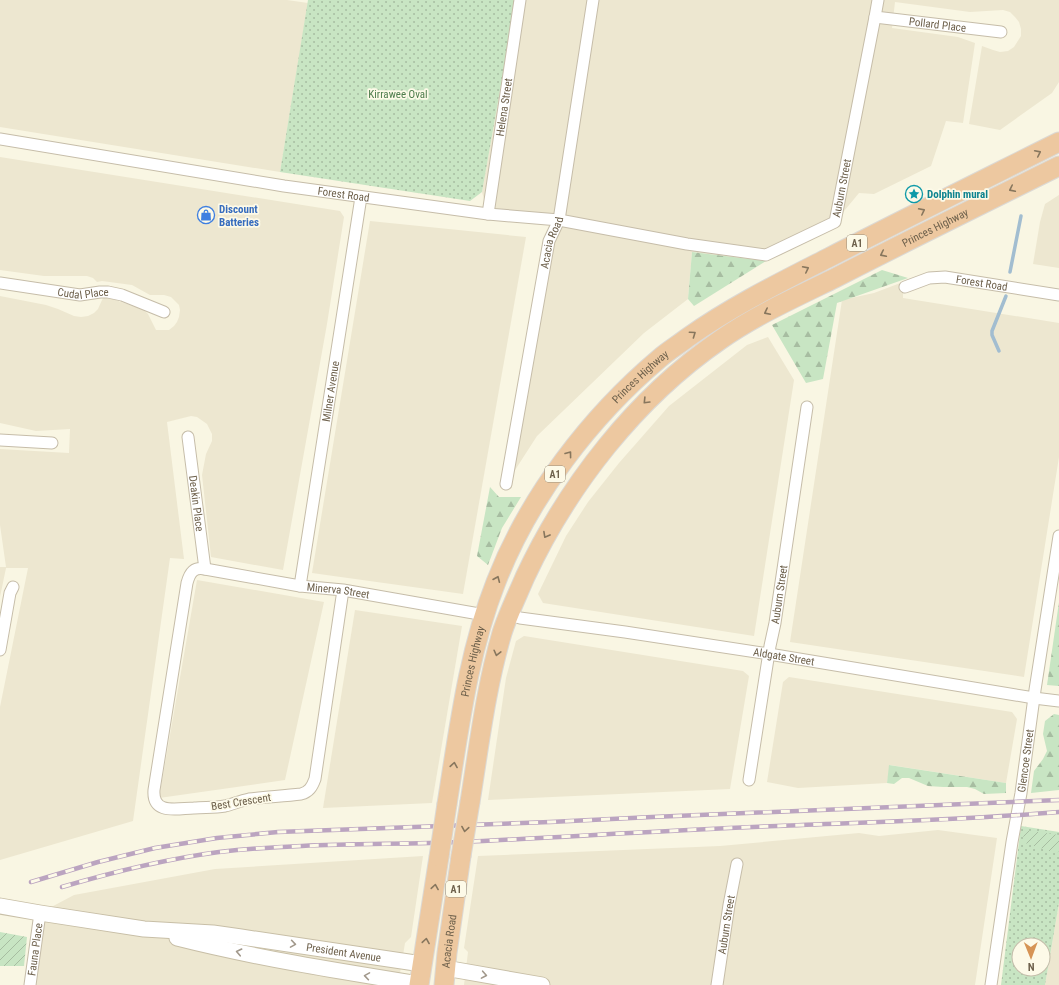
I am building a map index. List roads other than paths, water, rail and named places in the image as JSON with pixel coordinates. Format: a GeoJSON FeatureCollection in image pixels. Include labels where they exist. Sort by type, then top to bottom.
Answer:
{"type":"FeatureCollection","features":[{"type":"Feature","properties":{"kind":"highway","name":"Princes Highway"},"geometry":{"type":"LineString","coordinates":[[447,804],[465,695],[474,654],[484,615],[496,581],[527,517],[554,474],[602,414],[631,384],[662,357],[698,331],[744,302],[1059,142]]}},
{"type":"Feature","properties":{"kind":"highway","name":"Princes Highway"},"geometry":{"type":"LineString","coordinates":[[470,802],[490,686],[503,632],[509,615],[538,551],[566,502],[592,465],[619,431],[646,401],[674,374],[714,344],[743,325],[1059,166]]}},
{"type":"Feature","properties":{"kind":"highway","name":"Acacia Road"},"geometry":{"type":"LineString","coordinates":[[444,977],[470,802]]}},
{"type":"Feature","properties":{"kind":"highway","name":"Acacia Road"},"geometry":{"type":"LineString","coordinates":[[424,985],[422,964],[447,804]]}},
{"type":"Feature","properties":{"kind":"highway","name":"President Avenue"},"geometry":{"type":"LineString","coordinates":[[422,964],[444,977]]}},
{"type":"Feature","properties":{"kind":"main road","name":"President Avenue"},"geometry":{"type":"LineString","coordinates":[[0,906],[144,929],[214,933],[422,964]]}},
{"type":"Feature","properties":{"kind":"main road","name":"President Avenue"},"geometry":{"type":"LineString","coordinates":[[144,929],[197,943],[301,965],[424,985]]}},
{"type":"Feature","properties":{"kind":"main road","name":"President Avenue"},"geometry":{"type":"LineString","coordinates":[[444,977],[542,985]]}},
{"type":"Feature","properties":{"kind":"street","name":"Helena Street"},"geometry":{"type":"LineString","coordinates":[[488,214],[520,0]]}},
{"type":"Feature","properties":{"kind":"street","name":"Acacia Road"},"geometry":{"type":"LineString","coordinates":[[506,484],[549,241],[559,220],[593,0]]}},
{"type":"Feature","properties":{"kind":"street","name":"Auburn Street"},"geometry":{"type":"LineString","coordinates":[[687,244],[766,256],[835,222],[878,0]]}},
{"type":"Feature","properties":{"kind":"street","name":"Pollard Place"},"geometry":{"type":"LineString","coordinates":[[875,17],[1001,32]]}},
{"type":"Feature","properties":{"kind":"street","name":"Forest Road"},"geometry":{"type":"LineString","coordinates":[[0,139],[284,186],[488,214],[559,220],[687,244]]}},
{"type":"Feature","properties":{"kind":"street","name":"Milner Avenue"},"geometry":{"type":"LineString","coordinates":[[300,586],[361,196]]}},
{"type":"Feature","properties":{"kind":"street","name":"Forest Road"},"geometry":{"type":"LineString","coordinates":[[905,287],[929,278],[945,277],[1059,295]]}},
{"type":"Feature","properties":{"kind":"street","name":"Cudal Place"},"geometry":{"type":"LineString","coordinates":[[0,282],[80,295],[108,292],[122,295],[164,312]]}},
{"type":"Feature","properties":{"kind":"street","name":"Auburn Street"},"geometry":{"type":"LineString","coordinates":[[749,780],[775,623],[807,407]]}},
{"type":"Feature","properties":{"kind":"street","name":"Deakin Place"},"geometry":{"type":"LineString","coordinates":[[188,437],[205,569]]}},
{"type":"Feature","properties":{"kind":"street"},"geometry":{"type":"LineString","coordinates":[[0,440],[52,442]]}},
{"type":"Feature","properties":{"kind":"street","name":"Glencoe Street"},"geometry":{"type":"LineString","coordinates":[[990,985],[1021,793],[1059,536]]}},
{"type":"Feature","properties":{"kind":"street","name":"Minerva Street"},"geometry":{"type":"LineString","coordinates":[[192,572],[200,568],[300,586],[344,590],[484,615]]}},
{"type":"Feature","properties":{"kind":"street","name":"Best Crescent"},"geometry":{"type":"LineString","coordinates":[[192,572],[187,582],[153,796],[159,805],[174,810],[225,806],[249,799],[301,794],[310,790],[315,779],[344,590]]}},
{"type":"Feature","properties":{"kind":"street"},"geometry":{"type":"LineString","coordinates":[[0,650],[10,593],[13,587]]}},
{"type":"Feature","properties":{"kind":"street","name":"Aldgate Street"},"geometry":{"type":"LineString","coordinates":[[509,615],[520,618],[633,633],[769,654],[1059,701]]}},
{"type":"Feature","properties":{"kind":"street","name":"Auburn Street"},"geometry":{"type":"LineString","coordinates":[[717,985],[729,905],[737,864]]}},
{"type":"Feature","properties":{"kind":"street","name":"Fauna Place"},"geometry":{"type":"LineString","coordinates":[[30,985],[40,913]]}},
{"type":"Feature","properties":{"kind":"waterway"},"geometry":{"type":"LineString","coordinates":[[1010,272],[1021,216]]}},
{"type":"Feature","properties":{"kind":"waterway"},"geometry":{"type":"LineString","coordinates":[[999,351],[992,335],[992,331],[1006,296]]}},
{"type":"Feature","properties":{"kind":"railway"},"geometry":{"type":"LineString","coordinates":[[31,882],[98,862],[155,848],[217,838],[278,832],[1059,800]]}},
{"type":"Feature","properties":{"kind":"railway"},"geometry":{"type":"LineString","coordinates":[[62,887],[159,862],[219,852],[249,849],[461,842],[698,829],[953,819],[1059,812]]}},
{"type":"Feature","properties":{"kind":"place","name":"Dolphin mural"},"geometry":{"type":"Point","coordinates":[914,194]}},
{"type":"Feature","properties":{"kind":"place","name":"Discount Batteries"},"geometry":{"type":"Point","coordinates":[206,215]}},
{"type":"Feature","properties":{"kind":"park label","name":"Kirrawee Oval"},"geometry":{"type":"Point","coordinates":[398,94]}}]}
